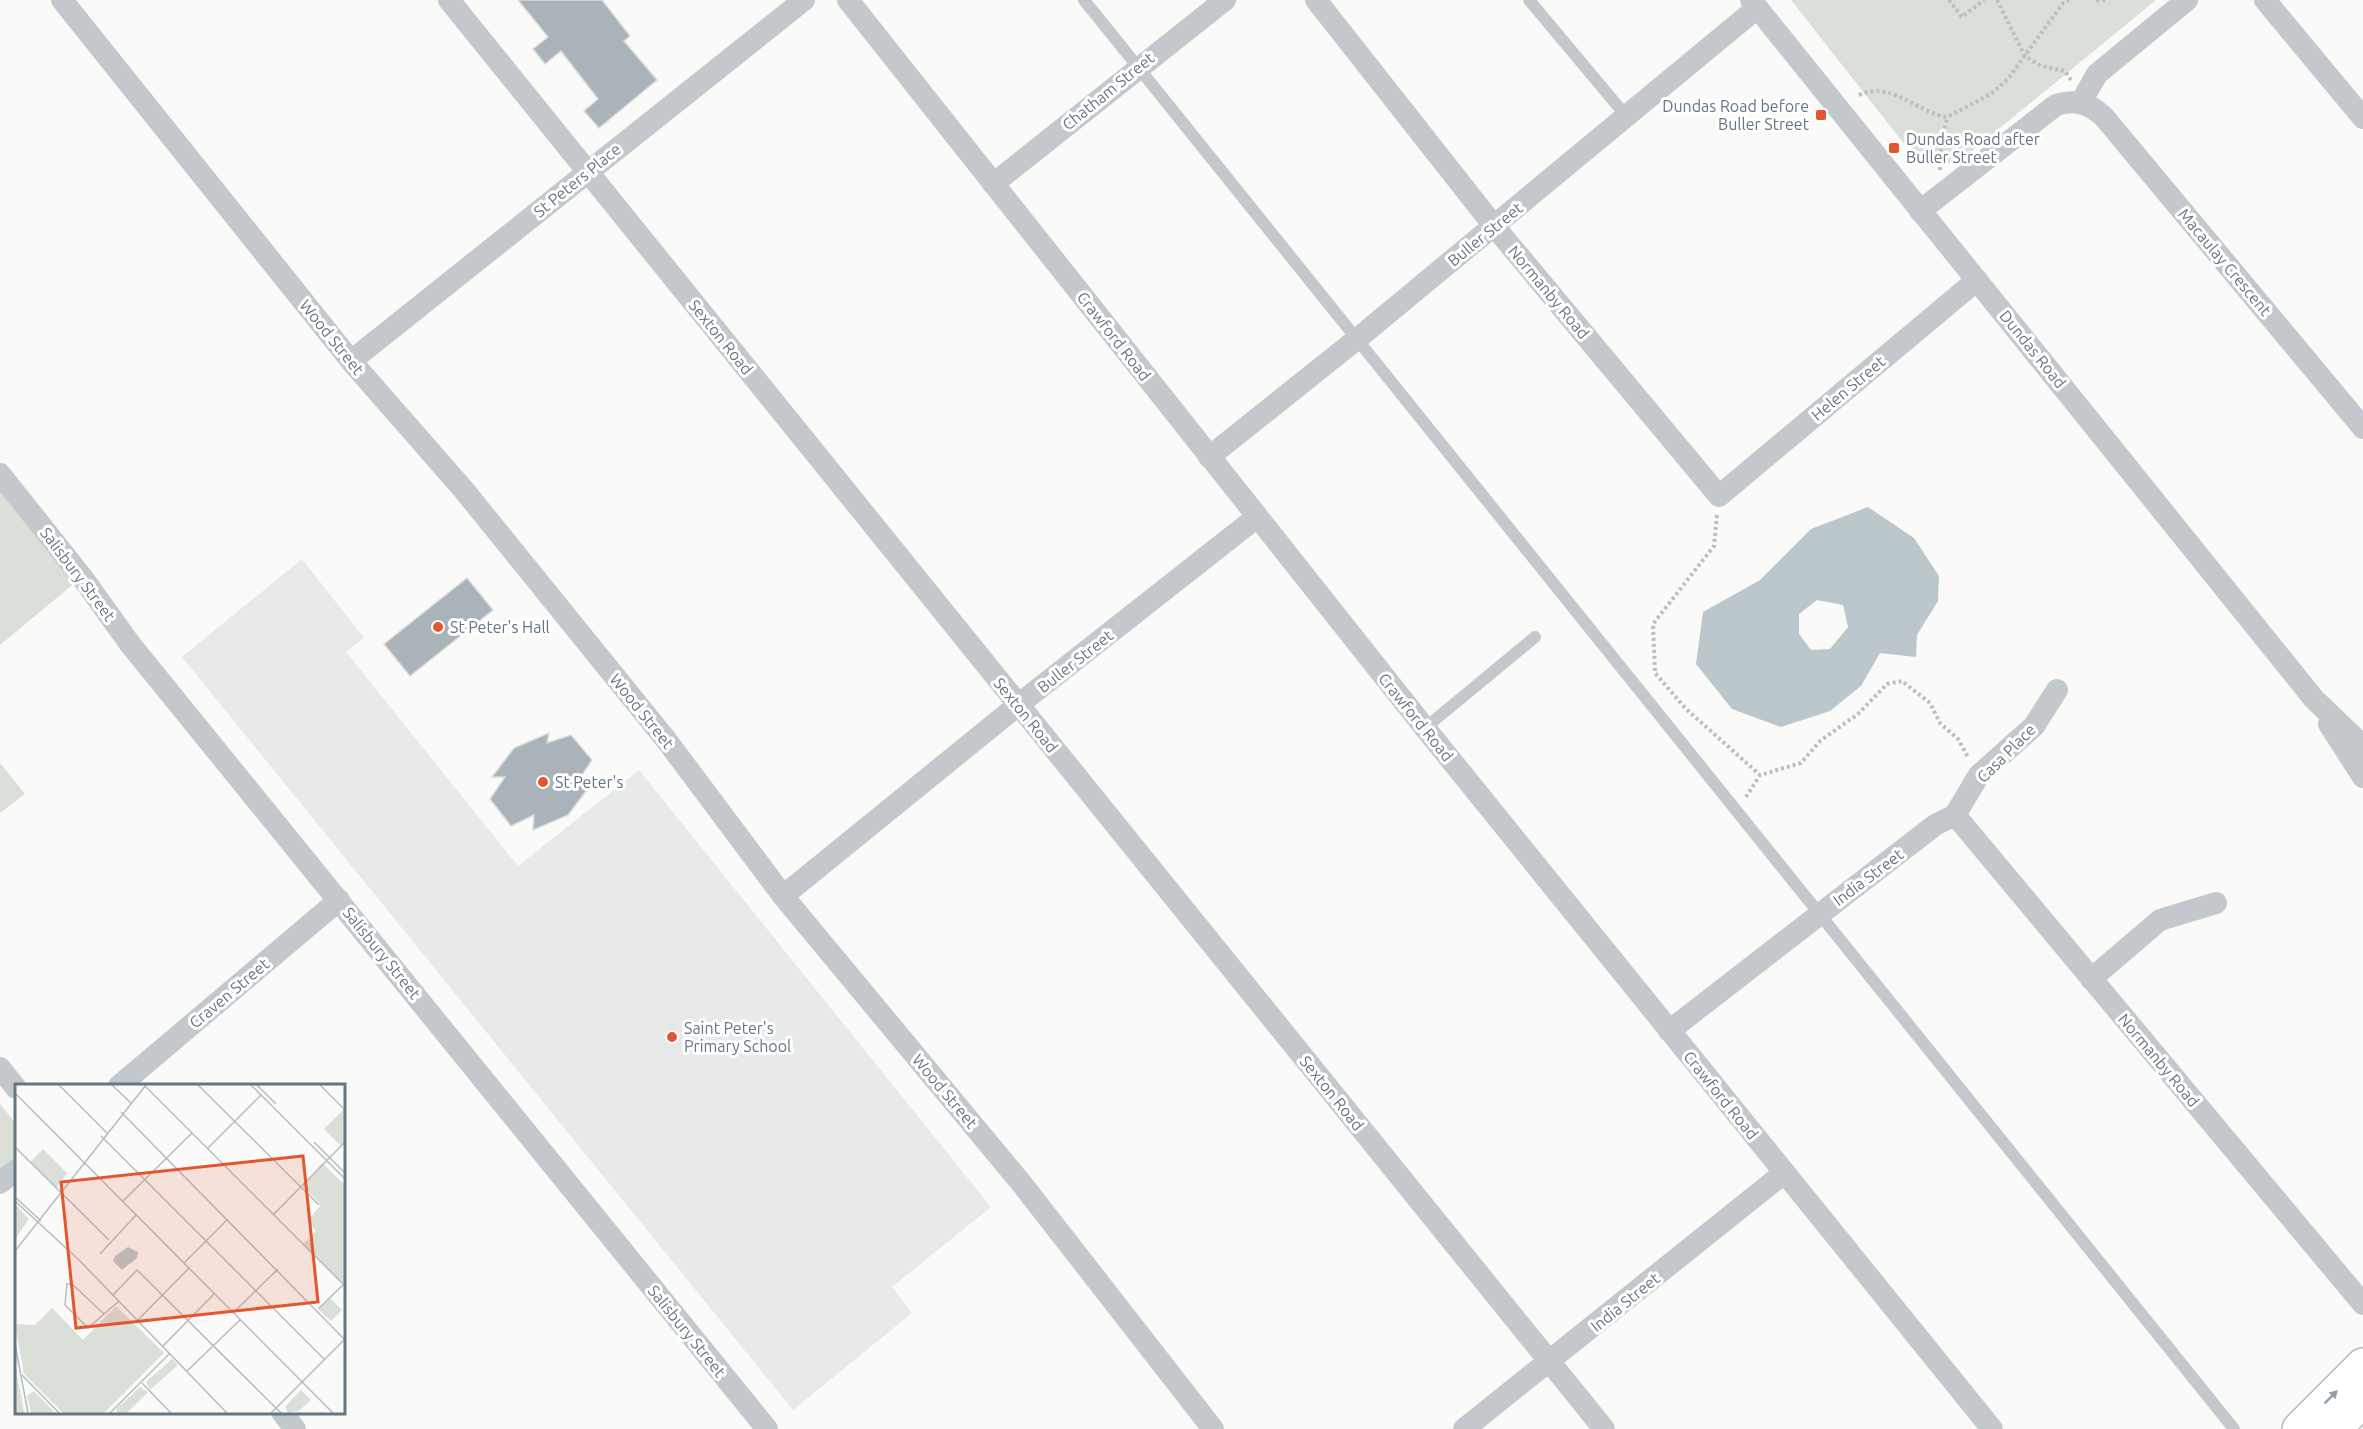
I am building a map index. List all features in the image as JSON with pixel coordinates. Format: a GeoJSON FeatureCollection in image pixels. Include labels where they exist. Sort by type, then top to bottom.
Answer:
{"type":"FeatureCollection","features":[{"type":"Feature","properties":{"kind":"main road"},"geometry":{"type":"LineString","coordinates":[[2299,1429],[2363,1365]]}},
{"type":"Feature","properties":{"kind":"main road"},"geometry":{"type":"LineString","coordinates":[[2334,1429],[2363,1401]]}},
{"type":"Feature","properties":{"kind":"street","name":"Wood Street"},"geometry":{"type":"LineString","coordinates":[[62,0],[351,361],[463,489],[660,732],[783,896],[1022,1184],[1213,1429]]}},
{"type":"Feature","properties":{"kind":"street","name":"Sexton Road"},"geometry":{"type":"LineString","coordinates":[[449,0],[1604,1429]]}},
{"type":"Feature","properties":{"kind":"street","name":"St Peters Place"},"geometry":{"type":"LineString","coordinates":[[351,361],[804,0]]}},
{"type":"Feature","properties":{"kind":"street","name":"Crawford Road"},"geometry":{"type":"LineString","coordinates":[[848,0],[1425,728],[1992,1429]]}},
{"type":"Feature","properties":{"kind":"street","name":"Chatham Street"},"geometry":{"type":"LineString","coordinates":[[993,184],[1225,0]]}},
{"type":"Feature","properties":{"kind":"street","name":"Normanby Road"},"geometry":{"type":"LineString","coordinates":[[1316,0],[1494,226],[1719,496]]}},
{"type":"Feature","properties":{"kind":"street"},"geometry":{"type":"LineString","coordinates":[[1920,211],[2047,111],[2067,102],[2081,102],[2097,74],[2187,0]]}},
{"type":"Feature","properties":{"kind":"street"},"geometry":{"type":"LineString","coordinates":[[2265,0],[2363,118]]}},
{"type":"Feature","properties":{"kind":"street","name":"Buller Street"},"geometry":{"type":"LineString","coordinates":[[1209,457],[1628,117],[1754,4]]}},
{"type":"Feature","properties":{"kind":"street","name":"Dundas Road"},"geometry":{"type":"LineString","coordinates":[[1754,4],[2314,699],[2363,777]]}},
{"type":"Feature","properties":{"kind":"street","name":"Macaulay Crescent"},"geometry":{"type":"LineString","coordinates":[[2081,102],[2104,117],[2363,428]]}},
{"type":"Feature","properties":{"kind":"street","name":"Helen Street"},"geometry":{"type":"LineString","coordinates":[[1719,496],[1977,280]]}},
{"type":"Feature","properties":{"kind":"street","name":"Salisbury Street"},"geometry":{"type":"LineString","coordinates":[[0,474],[82,577],[130,644],[767,1429]]}},
{"type":"Feature","properties":{"kind":"street","name":"Buller Street"},"geometry":{"type":"LineString","coordinates":[[783,896],[1018,705],[1257,517]]}},
{"type":"Feature","properties":{"kind":"street","name":"Casa Place"},"geometry":{"type":"LineString","coordinates":[[1955,815],[1979,776],[2034,726],[2057,690]]}},
{"type":"Feature","properties":{"kind":"street","name":"Dundas Road"},"geometry":{"type":"LineString","coordinates":[[2314,699],[2363,746]]}},
{"type":"Feature","properties":{"kind":"street","name":"Normanby Road"},"geometry":{"type":"LineString","coordinates":[[1955,815],[2363,1304]]}},
{"type":"Feature","properties":{"kind":"street","name":"India Street"},"geometry":{"type":"LineString","coordinates":[[1669,1031],[1935,825],[1955,815]]}},
{"type":"Feature","properties":{"kind":"street","name":"Craven Street"},"geometry":{"type":"LineString","coordinates":[[121,1084],[339,900]]}},
{"type":"Feature","properties":{"kind":"street"},"geometry":{"type":"LineString","coordinates":[[2091,979],[2160,920],[2216,903]]}},
{"type":"Feature","properties":{"kind":"street"},"geometry":{"type":"LineString","coordinates":[[0,1068],[15,1087]]}},
{"type":"Feature","properties":{"kind":"street"},"geometry":{"type":"LineString","coordinates":[[0,1183],[15,1171]]}},
{"type":"Feature","properties":{"kind":"street","name":"India Street"},"geometry":{"type":"LineString","coordinates":[[1464,1429],[1784,1173]]}},
{"type":"Feature","properties":{"kind":"street"},"geometry":{"type":"LineString","coordinates":[[283,1414],[295,1429]]}},
{"type":"Feature","properties":{"kind":"lane"},"geometry":{"type":"LineString","coordinates":[[1084,0],[2234,1429]]}},
{"type":"Feature","properties":{"kind":"lane"},"geometry":{"type":"LineString","coordinates":[[1529,0],[1628,117]]}},
{"type":"Feature","properties":{"kind":"lane"},"geometry":{"type":"LineString","coordinates":[[1425,728],[1534,637]]}},
{"type":"Feature","properties":{"kind":"path"},"geometry":{"type":"LineString","coordinates":[[1949,0],[1962,16],[1984,0]]}},
{"type":"Feature","properties":{"kind":"path"},"geometry":{"type":"LineString","coordinates":[[1997,0],[2025,56],[2041,66],[2065,71],[2081,102]]}},
{"type":"Feature","properties":{"kind":"path"},"geometry":{"type":"LineString","coordinates":[[1859,95],[1869,90],[1887,91],[1920,110],[1947,117],[1991,94],[2008,79],[2063,3],[2069,0]]}},
{"type":"Feature","properties":{"kind":"path"},"geometry":{"type":"LineString","coordinates":[[2096,0],[2106,0]]}},
{"type":"Feature","properties":{"kind":"path"},"geometry":{"type":"LineString","coordinates":[[1940,174],[1940,153],[1947,117]]}},
{"type":"Feature","properties":{"kind":"path"},"geometry":{"type":"LineString","coordinates":[[1719,496],[1714,546],[1653,624],[1655,673],[1686,709],[1760,775]]}},
{"type":"Feature","properties":{"kind":"path"},"geometry":{"type":"LineString","coordinates":[[1737,810],[1760,775],[1801,763],[1820,741],[1858,714],[1887,684],[1902,681],[1930,703],[1940,723],[1958,739],[1979,776]]}},
{"type":"Feature","properties":{"kind":"shaded area"},"geometry":{"type":"Polygon","coordinates":[[[1791,0],[2156,0],[1956,164],[1916,159],[1791,0]]]}},
{"type":"Feature","properties":{"kind":"shaded area"},"geometry":{"type":"Polygon","coordinates":[[[0,474],[82,577],[0,645],[0,474]]]}},
{"type":"Feature","properties":{"kind":"shaded area"},"geometry":{"type":"Polygon","coordinates":[[[1868,507],[1914,538],[1939,576],[1938,601],[1917,635],[1916,657],[1880,653],[1861,686],[1830,711],[1781,727],[1732,709],[1696,664],[1703,612],[1760,580],[1811,529],[1868,507]],[[1817,600],[1799,614],[1799,634],[1811,650],[1830,649],[1848,627],[1843,605],[1817,600]]]}},
{"type":"Feature","properties":{"kind":"shaded area","name":"Saint Peter's Primary School"},"geometry":{"type":"Polygon","coordinates":[[[302,559],[364,638],[346,652],[518,866],[639,770],[991,1207],[892,1287],[912,1313],[793,1410],[182,657],[302,559]]]}},
{"type":"Feature","properties":{"kind":"shaded area"},"geometry":{"type":"Polygon","coordinates":[[[0,763],[25,794],[0,813],[0,763]]]}},
{"type":"Feature","properties":{"kind":"shaded area"},"geometry":{"type":"Polygon","coordinates":[[[0,1104],[15,1123],[15,1159],[0,1173],[0,1104]]]}},
{"type":"Feature","properties":{"kind":"building"},"geometry":{"type":"Polygon","coordinates":[[[518,0],[602,0],[630,36],[624,41],[657,80],[599,128],[584,111],[598,99],[561,51],[545,64],[533,49],[548,37],[518,0]]]}},
{"type":"Feature","properties":{"kind":"building","name":"St Peter's Hall"},"geometry":{"type":"Polygon","coordinates":[[[467,578],[493,610],[410,676],[384,644],[467,578]]]}},
{"type":"Feature","properties":{"kind":"building","name":"St Peter's"},"geometry":{"type":"Polygon","coordinates":[[[549,733],[547,743],[571,735],[592,760],[578,781],[592,783],[568,815],[533,830],[534,815],[511,826],[490,799],[505,777],[492,777],[514,748],[549,733]]]}},
{"type":"Feature","properties":{"kind":"place","name":"Dundas Road before Buller Street"},"geometry":{"type":"Point","coordinates":[1821,115]}},
{"type":"Feature","properties":{"kind":"place","name":"Dundas Road after Buller Street"},"geometry":{"type":"Point","coordinates":[1894,148]}},
{"type":"Feature","properties":{"kind":"place","name":"St Peter's Hall"},"geometry":{"type":"Point","coordinates":[438,627]}},
{"type":"Feature","properties":{"kind":"place","name":"St Peter's"},"geometry":{"type":"Point","coordinates":[543,782]}},
{"type":"Feature","properties":{"kind":"place","name":"Saint Peter's Primary School"},"geometry":{"type":"Point","coordinates":[672,1037]}}]}
